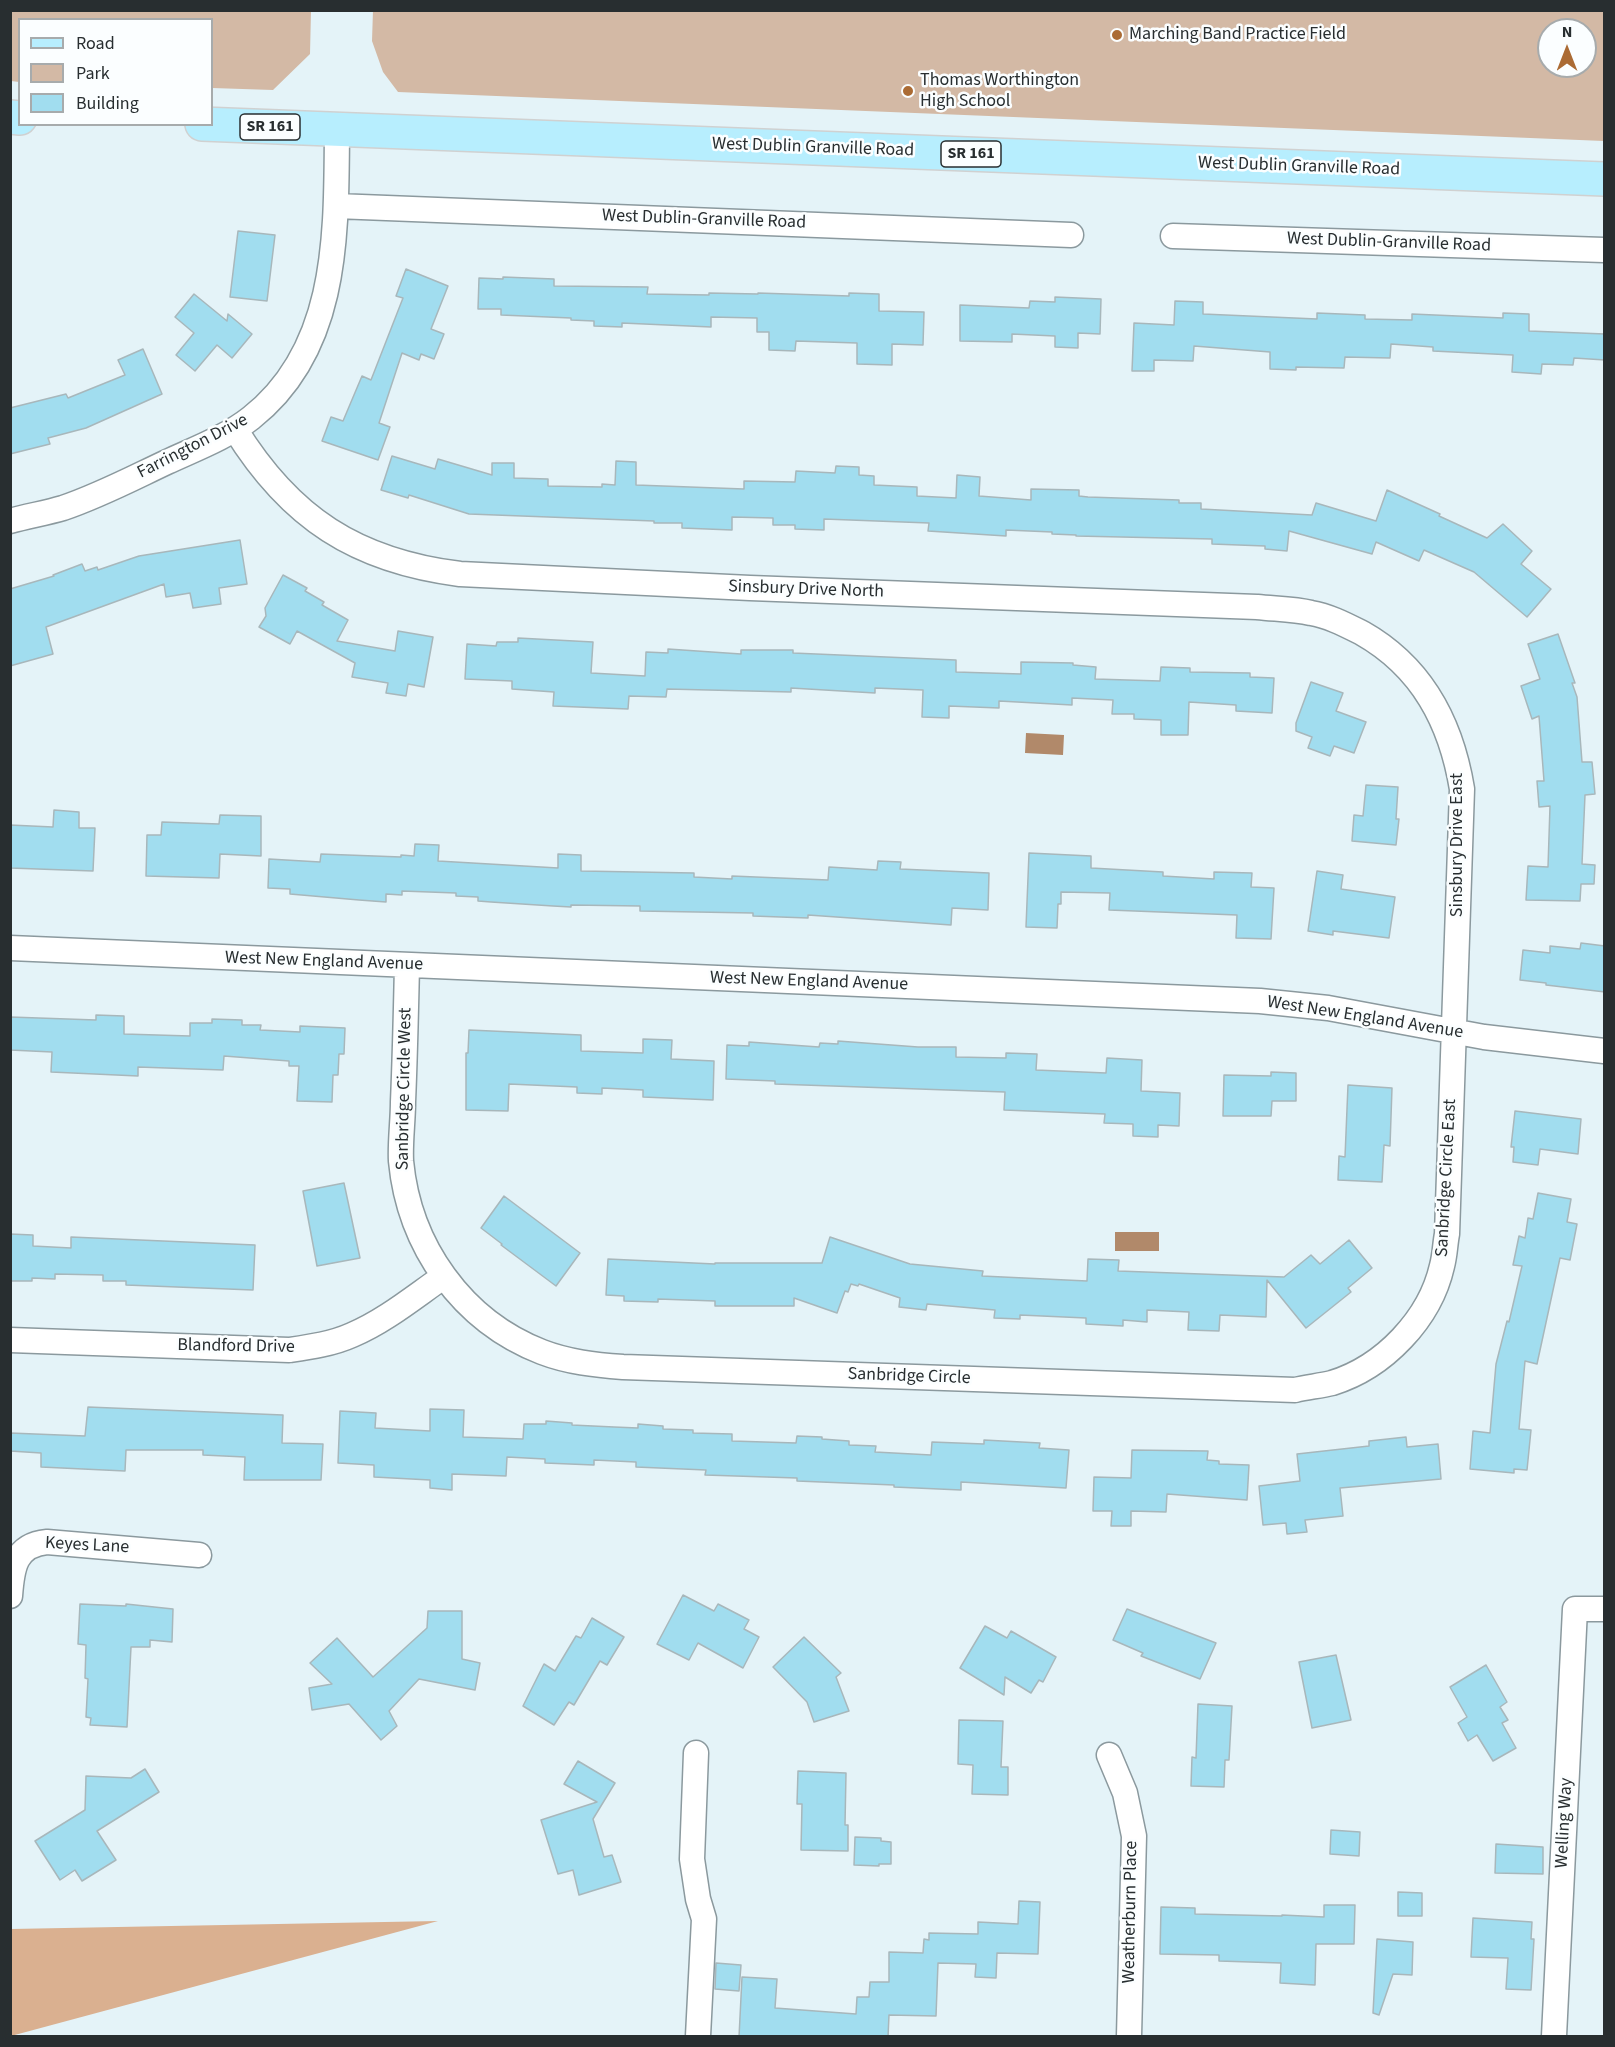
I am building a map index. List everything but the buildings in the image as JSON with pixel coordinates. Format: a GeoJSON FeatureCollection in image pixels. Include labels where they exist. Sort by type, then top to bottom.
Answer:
{"type":"FeatureCollection","features":[{"type":"Feature","properties":{"kind":"main road","name":"West Dublin Granville Road"},"geometry":{"type":"LineString","coordinates":[[213,124],[1605,179]]}},
{"type":"Feature","properties":{"kind":"street","name":"Farrington Drive"},"geometry":{"type":"LineString","coordinates":[[10,521],[63,508],[96,495],[235,429],[259,411],[283,387],[305,354],[315,333],[331,272],[338,129]]}},
{"type":"Feature","properties":{"kind":"street","name":"West Dublin-Granville Road"},"geometry":{"type":"LineString","coordinates":[[336,206],[1071,235]]}},
{"type":"Feature","properties":{"kind":"street","name":"West Dublin-Granville Road"},"geometry":{"type":"LineString","coordinates":[[1173,236],[1605,250]]}},
{"type":"Feature","properties":{"kind":"street","name":"Sinsbury Drive North"},"geometry":{"type":"LineString","coordinates":[[235,429],[252,456],[282,492],[314,520],[368,552],[429,570],[460,574],[750,588],[1257,607],[1312,613],[1345,624],[1391,652],[1412,673]]}},
{"type":"Feature","properties":{"kind":"street","name":"Sinsbury Drive East"},"geometry":{"type":"LineString","coordinates":[[1412,673],[1428,693],[1449,732],[1458,762],[1462,789],[1453,1031]]}},
{"type":"Feature","properties":{"kind":"street","name":"West New England Avenue"},"geometry":{"type":"LineString","coordinates":[[10,948],[1260,1001],[1328,1008],[1484,1037],[1605,1051]]}},
{"type":"Feature","properties":{"kind":"street","name":"Sanbridge Circle West"},"geometry":{"type":"LineString","coordinates":[[407,965],[401,1160],[408,1202],[422,1241],[443,1277]]}},
{"type":"Feature","properties":{"kind":"street","name":"Sanbridge Circle East"},"geometry":{"type":"LineString","coordinates":[[1394,1347],[1414,1325],[1430,1300],[1442,1267],[1447,1234],[1453,1031]]}},
{"type":"Feature","properties":{"kind":"street","name":"Blandford Drive"},"geometry":{"type":"LineString","coordinates":[[10,1340],[257,1350],[320,1346],[352,1335],[382,1319],[443,1277]]}},
{"type":"Feature","properties":{"kind":"street","name":"Sanbridge Circle"},"geometry":{"type":"LineString","coordinates":[[443,1277],[477,1313],[506,1334],[544,1353],[594,1365],[1295,1389],[1333,1382],[1367,1367],[1394,1347]]}},
{"type":"Feature","properties":{"kind":"street","name":"Keyes Lane"},"geometry":{"type":"LineString","coordinates":[[10,1596],[17,1560],[24,1550],[34,1544],[47,1542],[200,1554]]}},
{"type":"Feature","properties":{"kind":"street","name":"Welling Way"},"geometry":{"type":"LineString","coordinates":[[1554,2037],[1575,1609],[1605,1609]]}},
{"type":"Feature","properties":{"kind":"street"},"geometry":{"type":"LineString","coordinates":[[696,1753],[692,1859],[698,1899],[704,1919],[698,2037]]}},
{"type":"Feature","properties":{"kind":"street","name":"Weatherburn Place"},"geometry":{"type":"LineString","coordinates":[[1108,1755],[1125,1793],[1134,1836],[1129,2037]]}},
{"type":"Feature","properties":{"kind":"green space"},"geometry":{"type":"Polygon","coordinates":[[[11,10],[311,11],[310,54],[273,90],[213,88],[213,18],[18,18],[18,82],[11,81],[11,10]]]}},
{"type":"Feature","properties":{"kind":"green space","name":"Thomas Worthington High School"},"geometry":{"type":"Polygon","coordinates":[[[373,10],[1604,11],[1604,141],[398,92],[383,72],[372,41],[373,10]]]}},
{"type":"Feature","properties":{"kind":"shaded area"},"geometry":{"type":"Polygon","coordinates":[[[1026,733],[1064,735],[1063,755],[1025,753],[1026,733]]]}},
{"type":"Feature","properties":{"kind":"shaded area"},"geometry":{"type":"Polygon","coordinates":[[[1115,1232],[1159,1232],[1159,1251],[1115,1251],[1115,1232]]]}},
{"type":"Feature","properties":{"kind":"shaded area"},"geometry":{"type":"Polygon","coordinates":[[[438,1921],[11,2036],[11,1929],[438,1921]]]}},
{"type":"Feature","properties":{"kind":"place","name":"Marching Band Practice Field"},"geometry":{"type":"Point","coordinates":[1117,35]}},
{"type":"Feature","properties":{"kind":"place","name":"Thomas Worthington High School"},"geometry":{"type":"Point","coordinates":[908,91]}}]}
